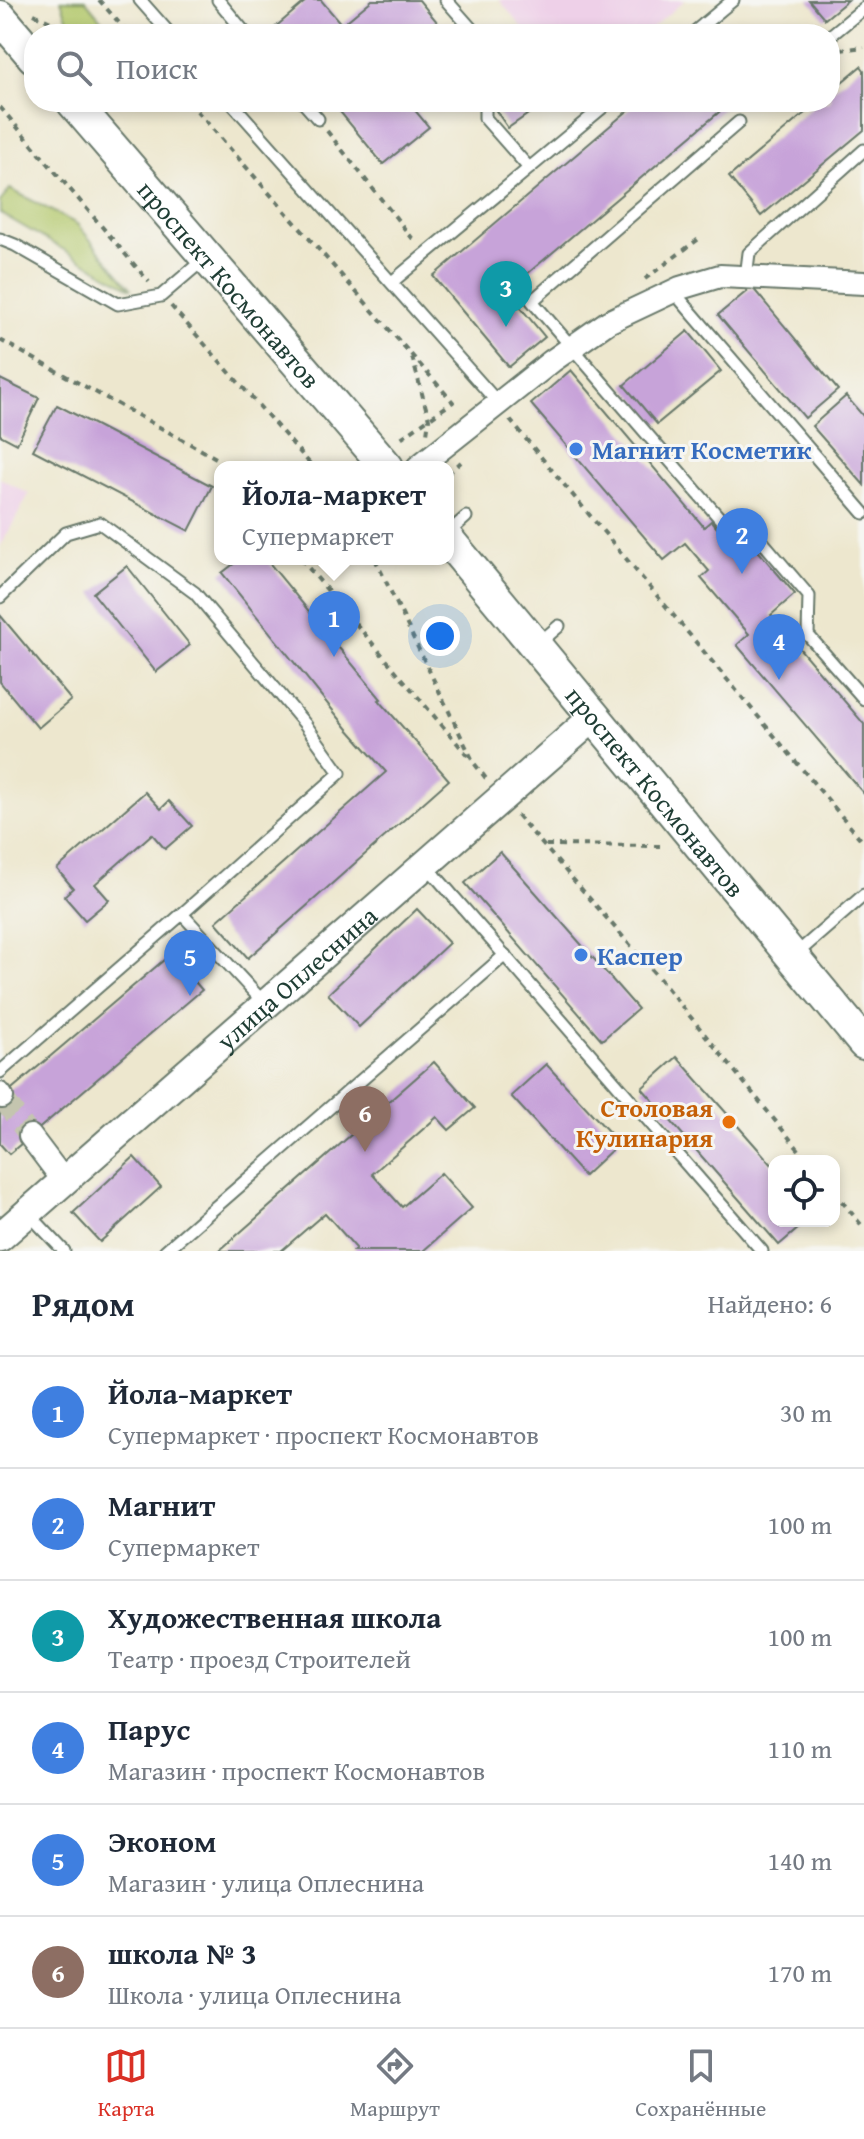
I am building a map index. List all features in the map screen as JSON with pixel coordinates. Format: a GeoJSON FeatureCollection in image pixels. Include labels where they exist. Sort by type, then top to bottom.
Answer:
{"type":"FeatureCollection","features":[{"type":"Feature","properties":{"kind":"main road"},"geometry":{"type":"LineString","coordinates":[[15,15],[24,35]]}},
{"type":"Feature","properties":{"kind":"main road","name":"проспект Космонавтов"},"geometry":{"type":"LineString","coordinates":[[82,112],[382,461]]}},
{"type":"Feature","properties":{"kind":"main road","name":"проспект Космонавтов"},"geometry":{"type":"LineString","coordinates":[[457,528],[547,636],[594,717],[864,1043]]}},
{"type":"Feature","properties":{"kind":"street"},"geometry":{"type":"LineString","coordinates":[[425,461],[608,322],[673,291],[720,276],[864,283]]}},
{"type":"Feature","properties":{"kind":"street","name":"улица Оплеснина"},"geometry":{"type":"LineString","coordinates":[[0,1237],[594,717]]}},
{"type":"Feature","properties":{"kind":"street"},"geometry":{"type":"LineString","coordinates":[[30,1136],[64,1181]]}},
{"type":"Feature","properties":{"kind":"lane"},"geometry":{"type":"LineString","coordinates":[[140,0],[161,24]]}},
{"type":"Feature","properties":{"kind":"lane"},"geometry":{"type":"LineString","coordinates":[[218,0],[238,24]]}},
{"type":"Feature","properties":{"kind":"lane"},"geometry":{"type":"LineString","coordinates":[[446,0],[467,24]]}},
{"type":"Feature","properties":{"kind":"lane"},"geometry":{"type":"LineString","coordinates":[[704,24],[733,0]]}},
{"type":"Feature","properties":{"kind":"lane"},"geometry":{"type":"LineString","coordinates":[[840,28],[864,8]]}},
{"type":"Feature","properties":{"kind":"lane"},"geometry":{"type":"LineString","coordinates":[[240,112],[499,404]]}},
{"type":"Feature","properties":{"kind":"lane"},"geometry":{"type":"LineString","coordinates":[[312,112],[318,119]]}},
{"type":"Feature","properties":{"kind":"lane"},"geometry":{"type":"LineString","coordinates":[[485,112],[485,118],[529,168]]}},
{"type":"Feature","properties":{"kind":"lane"},"geometry":{"type":"LineString","coordinates":[[392,282],[597,112]]}},
{"type":"Feature","properties":{"kind":"lane"},"geometry":{"type":"LineString","coordinates":[[739,122],[532,301],[729,529],[750,527],[809,596],[808,635],[864,699]]}},
{"type":"Feature","properties":{"kind":"lane"},"geometry":{"type":"LineString","coordinates":[[746,277],[749,253],[863,154]]}},
{"type":"Feature","properties":{"kind":"lane"},"geometry":{"type":"LineString","coordinates":[[0,239],[118,304],[161,296],[207,257]]}},
{"type":"Feature","properties":{"kind":"lane"},"geometry":{"type":"LineString","coordinates":[[673,291],[864,513]]}},
{"type":"Feature","properties":{"kind":"lane"},"geometry":{"type":"LineString","coordinates":[[0,597],[66,533],[100,523],[195,593],[305,724],[340,773],[0,1072]]}},
{"type":"Feature","properties":{"kind":"lane"},"geometry":{"type":"LineString","coordinates":[[425,864],[762,1251]]}},
{"type":"Feature","properties":{"kind":"lane"},"geometry":{"type":"LineString","coordinates":[[793,957],[864,895]]}},
{"type":"Feature","properties":{"kind":"lane"},"geometry":{"type":"LineString","coordinates":[[182,914],[266,1005]]}},
{"type":"Feature","properties":{"kind":"lane"},"geometry":{"type":"LineString","coordinates":[[170,1250],[505,955]]}},
{"type":"Feature","properties":{"kind":"lane"},"geometry":{"type":"LineString","coordinates":[[28,1213],[64,1251]]}},
{"type":"Feature","properties":{"kind":"path"},"geometry":{"type":"LineString","coordinates":[[99,0],[120,24]]}},
{"type":"Feature","properties":{"kind":"path"},"geometry":{"type":"LineString","coordinates":[[15,15],[43,24]]}},
{"type":"Feature","properties":{"kind":"path"},"geometry":{"type":"LineString","coordinates":[[840,50],[864,47]]}},
{"type":"Feature","properties":{"kind":"path"},"geometry":{"type":"LineString","coordinates":[[198,112],[453,402],[382,461]]}},
{"type":"Feature","properties":{"kind":"path"},"geometry":{"type":"LineString","coordinates":[[318,119],[425,254]]}},
{"type":"Feature","properties":{"kind":"path"},"geometry":{"type":"LineString","coordinates":[[0,340],[219,461]]}},
{"type":"Feature","properties":{"kind":"path"},"geometry":{"type":"LineString","coordinates":[[411,355],[429,419],[421,461]]}},
{"type":"Feature","properties":{"kind":"path"},"geometry":{"type":"LineString","coordinates":[[501,428],[512,419],[864,843]]}},
{"type":"Feature","properties":{"kind":"path"},"geometry":{"type":"LineString","coordinates":[[454,469],[469,456]]}},
{"type":"Feature","properties":{"kind":"path"},"geometry":{"type":"LineString","coordinates":[[306,565],[501,798],[546,845],[658,977],[803,1155]]}},
{"type":"Feature","properties":{"kind":"path"},"geometry":{"type":"LineString","coordinates":[[378,565],[474,763]]}},
{"type":"Feature","properties":{"kind":"path"},"geometry":{"type":"LineString","coordinates":[[546,845],[661,846]]}},
{"type":"Feature","properties":{"kind":"path"},"geometry":{"type":"LineString","coordinates":[[840,1199],[864,1228]]}},
{"type":"Feature","properties":{"kind":"shaded area"},"geometry":{"type":"Polygon","coordinates":[[[499,0],[685,0],[657,24],[519,24],[499,0]]]}},
{"type":"Feature","properties":{"kind":"shaded area"},"geometry":{"type":"Polygon","coordinates":[[[0,478],[29,494],[0,547],[0,478]]]}},
{"type":"Feature","properties":{"kind":"green space"},"geometry":{"type":"Polygon","coordinates":[[[61,0],[85,0],[105,24],[69,24],[61,0]]]}},
{"type":"Feature","properties":{"kind":"green space"},"geometry":{"type":"Polygon","coordinates":[[[10,189],[77,224],[132,289],[0,213],[0,202],[10,189]]]}},
{"type":"Feature","properties":{"kind":"building"},"geometry":{"type":"Polygon","coordinates":[[[307,0],[321,0],[341,24],[279,24],[307,0]]]}},
{"type":"Feature","properties":{"kind":"building"},"geometry":{"type":"Polygon","coordinates":[[[372,0],[419,0],[439,24],[343,24],[372,0]]]}},
{"type":"Feature","properties":{"kind":"building"},"geometry":{"type":"Polygon","coordinates":[[[809,0],[848,0],[825,19],[809,0]]]}},
{"type":"Feature","properties":{"kind":"building"},"geometry":{"type":"Polygon","coordinates":[[[861,66],[864,70],[864,130],[761,216],[729,177],[806,112],[840,112],[840,84],[861,66]]]}},
{"type":"Feature","properties":{"kind":"building"},"geometry":{"type":"Polygon","coordinates":[[[340,112],[416,112],[429,127],[383,164],[340,112]]]}},
{"type":"Feature","properties":{"kind":"building"},"geometry":{"type":"Polygon","coordinates":[[[497,112],[531,112],[508,128],[497,112]]]}},
{"type":"Feature","properties":{"kind":"building"},"geometry":{"type":"Polygon","coordinates":[[[626,112],[719,112],[507,291],[545,337],[509,367],[433,276],[626,112]]]}},
{"type":"Feature","properties":{"kind":"building"},"geometry":{"type":"Polygon","coordinates":[[[752,287],[838,390],[805,418],[718,315],[752,287]]]}},
{"type":"Feature","properties":{"kind":"building"},"geometry":{"type":"Polygon","coordinates":[[[688,331],[721,371],[657,424],[624,385],[688,331]]]}},
{"type":"Feature","properties":{"kind":"building"},"geometry":{"type":"Polygon","coordinates":[[[571,370],[704,527],[711,521],[735,549],[748,539],[795,594],[771,615],[864,724],[864,794],[737,645],[749,634],[701,578],[709,571],[685,543],[664,560],[531,404],[571,370]]]}},
{"type":"Feature","properties":{"kind":"building"},"geometry":{"type":"Polygon","coordinates":[[[0,379],[39,398],[17,444],[0,435],[0,379]]]}},
{"type":"Feature","properties":{"kind":"building"},"geometry":{"type":"Polygon","coordinates":[[[846,396],[864,417],[864,485],[812,426],[846,396]]]}},
{"type":"Feature","properties":{"kind":"building"},"geometry":{"type":"Polygon","coordinates":[[[57,405],[212,486],[189,531],[33,450],[57,405]]]}},
{"type":"Feature","properties":{"kind":"building"},"geometry":{"type":"Polygon","coordinates":[[[232,565],[271,565],[379,700],[449,780],[248,958],[216,922],[386,772],[222,573],[232,565]]]}},
{"type":"Feature","properties":{"kind":"building"},"geometry":{"type":"Polygon","coordinates":[[[127,566],[190,645],[156,672],[93,593],[127,566]]]}},
{"type":"Feature","properties":{"kind":"building"},"geometry":{"type":"Polygon","coordinates":[[[0,615],[71,700],[38,728],[0,682],[0,615]]]}},
{"type":"Feature","properties":{"kind":"building"},"geometry":{"type":"Polygon","coordinates":[[[145,792],[161,809],[169,801],[192,826],[165,849],[152,834],[95,884],[109,900],[85,920],[64,896],[73,888],[57,869],[145,792]]]}},
{"type":"Feature","properties":{"kind":"building"},"geometry":{"type":"Polygon","coordinates":[[[500,852],[638,1009],[602,1040],[465,883],[500,852]]]}},
{"type":"Feature","properties":{"kind":"building"},"geometry":{"type":"Polygon","coordinates":[[[417,909],[449,943],[359,1027],[328,994],[417,909]]]}},
{"type":"Feature","properties":{"kind":"building"},"geometry":{"type":"Polygon","coordinates":[[[171,954],[202,990],[9,1154],[0,1144],[0,1099],[171,954]]]}},
{"type":"Feature","properties":{"kind":"building"},"geometry":{"type":"Polygon","coordinates":[[[677,1057],[768,1160],[768,1227],[800,1227],[779,1245],[642,1088],[677,1057]]]}},
{"type":"Feature","properties":{"kind":"building"},"geometry":{"type":"Polygon","coordinates":[[[434,1062],[475,1108],[449,1130],[437,1117],[372,1174],[402,1207],[441,1173],[472,1208],[423,1251],[353,1251],[356,1248],[325,1213],[281,1251],[219,1251],[434,1062]]]}},
{"type":"Feature","properties":{"kind":"building"},"geometry":{"type":"Polygon","coordinates":[[[546,1064],[619,1143],[584,1176],[511,1096],[546,1064]]]}},
{"type":"Feature","properties":{"kind":"building"},"geometry":{"type":"Polygon","coordinates":[[[134,1157],[161,1187],[100,1242],[73,1213],[134,1157]]]}},
{"type":"Feature","properties":{"kind":"tunnel"},"geometry":{"type":"LineString","coordinates":[[2,1097],[30,1136]]}},
{"type":"Feature","properties":{"kind":"place","name":"Художественная школа"},"geometry":{"type":"Point","coordinates":[506,327]}},
{"type":"Feature","properties":{"kind":"place","name":"Магнит Косметик"},"geometry":{"type":"Point","coordinates":[576,449]}},
{"type":"Feature","properties":{"kind":"place","name":"Магнит"},"geometry":{"type":"Point","coordinates":[742,574]}},
{"type":"Feature","properties":{"kind":"place","name":"Йола-маркет"},"geometry":{"type":"Point","coordinates":[334,657]}},
{"type":"Feature","properties":{"kind":"place","name":"Парус"},"geometry":{"type":"Point","coordinates":[779,680]}},
{"type":"Feature","properties":{"kind":"place","name":"Каспер"},"geometry":{"type":"Point","coordinates":[581,955]}},
{"type":"Feature","properties":{"kind":"place","name":"Эконом"},"geometry":{"type":"Point","coordinates":[190,996]}},
{"type":"Feature","properties":{"kind":"place","name":"Столовая Кулинария"},"geometry":{"type":"Point","coordinates":[729,1122]}},
{"type":"Feature","properties":{"kind":"place","name":"школа № 3"},"geometry":{"type":"Point","coordinates":[365,1152]}}]}
